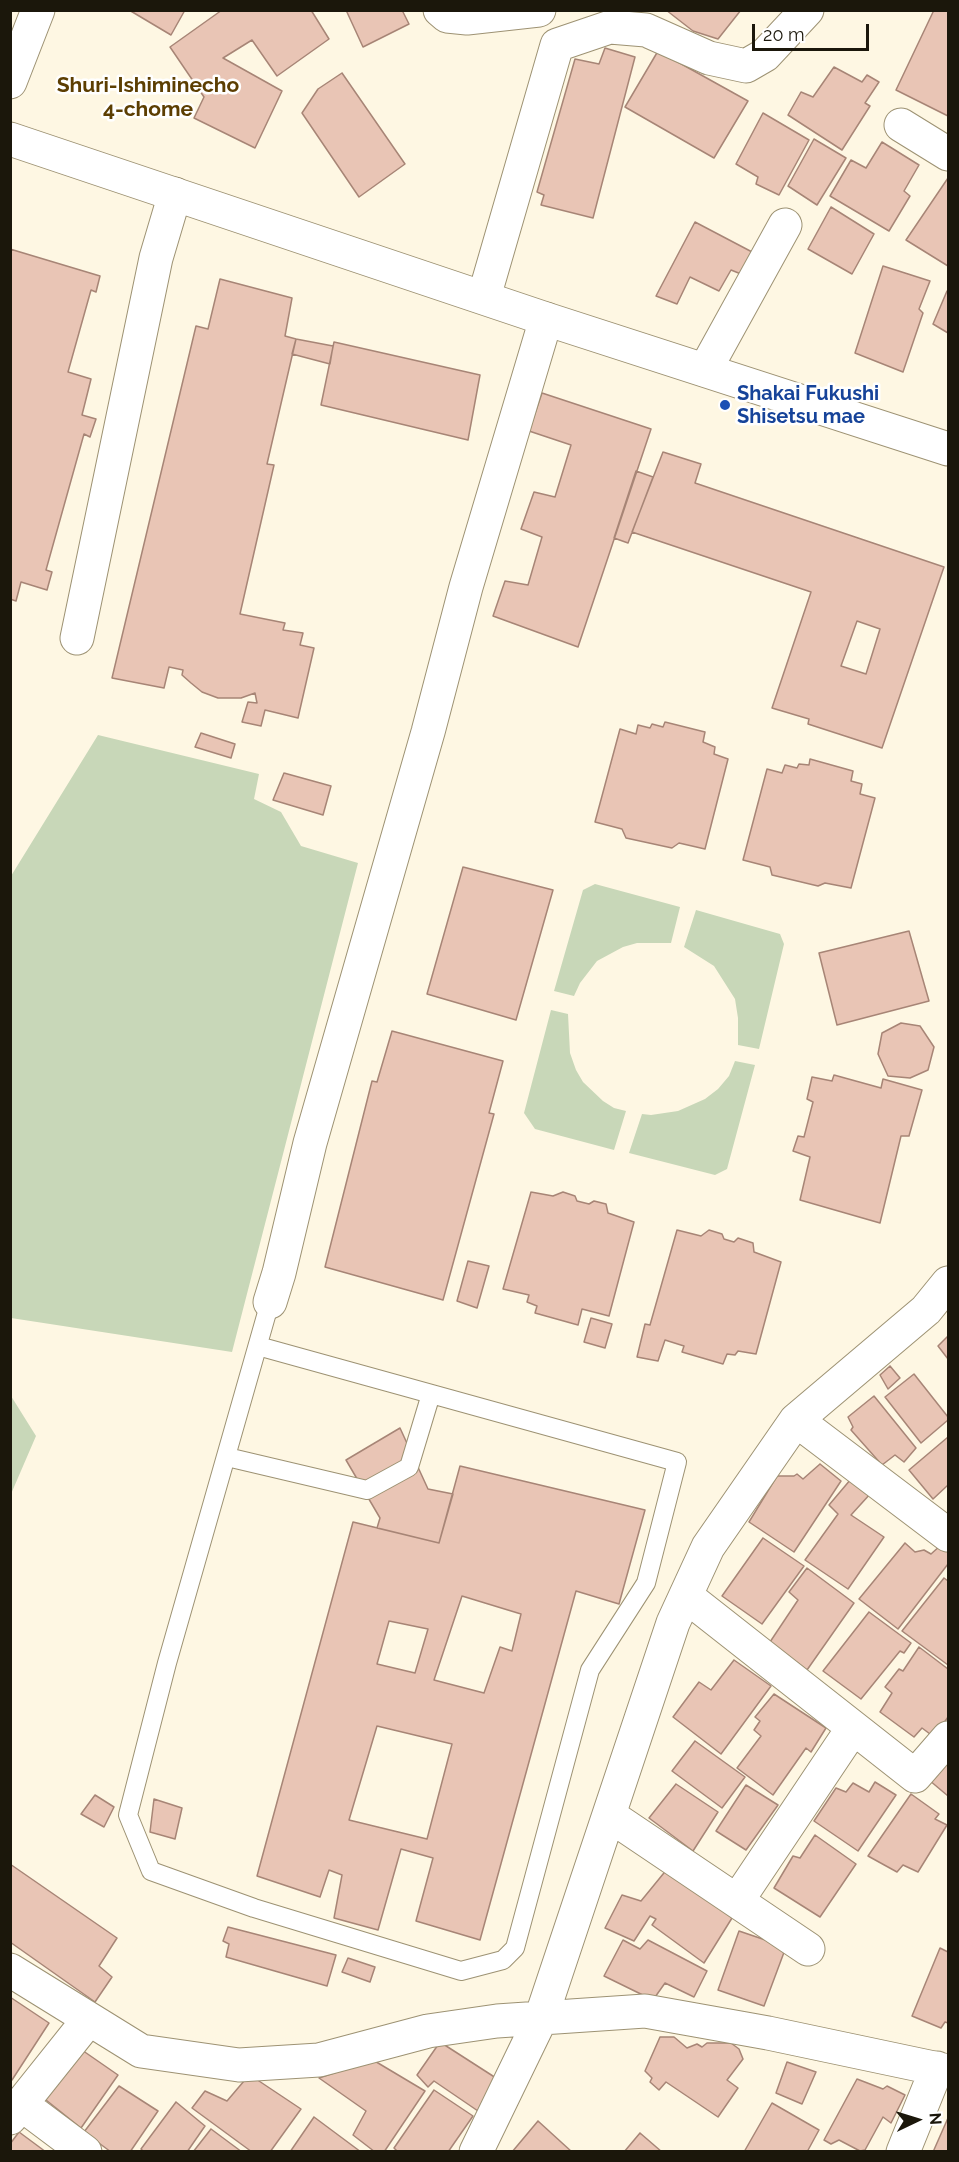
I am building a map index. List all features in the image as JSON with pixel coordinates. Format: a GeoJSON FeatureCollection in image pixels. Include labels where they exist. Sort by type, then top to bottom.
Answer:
{"type":"FeatureCollection","features":[{"type":"Feature","properties":{"kind":"street"},"geometry":{"type":"LineString","coordinates":[[10,82],[38,10]]}},
{"type":"Feature","properties":{"kind":"street"},"geometry":{"type":"LineString","coordinates":[[440,10],[447,16],[467,18],[539,10]]}},
{"type":"Feature","properties":{"kind":"street"},"geometry":{"type":"LineString","coordinates":[[484,297],[557,45],[555,10]]}},
{"type":"Feature","properties":{"kind":"street"},"geometry":{"type":"LineString","coordinates":[[557,45],[610,27],[646,30],[709,58],[746,66],[765,55],[807,10]]}},
{"type":"Feature","properties":{"kind":"street"},"geometry":{"type":"LineString","coordinates":[[901,125],[948,154]]}},
{"type":"Feature","properties":{"kind":"street"},"geometry":{"type":"LineString","coordinates":[[10,139],[546,319],[948,449]]}},
{"type":"Feature","properties":{"kind":"street"},"geometry":{"type":"LineString","coordinates":[[77,638],[156,258],[175,194]]}},
{"type":"Feature","properties":{"kind":"street"},"geometry":{"type":"LineString","coordinates":[[705,370],[785,225]]}},
{"type":"Feature","properties":{"kind":"street"},"geometry":{"type":"LineString","coordinates":[[270,1302],[310,1143],[428,732],[466,587],[546,319]]}},
{"type":"Feature","properties":{"kind":"street"},"geometry":{"type":"LineString","coordinates":[[481,2148],[540,2018],[673,1623],[708,1547],[796,1420],[926,1310],[948,1283]]}},
{"type":"Feature","properties":{"kind":"street"},"geometry":{"type":"LineString","coordinates":[[796,1420],[948,1535]]}},
{"type":"Feature","properties":{"kind":"street"},"geometry":{"type":"LineString","coordinates":[[686,1596],[915,1776],[948,1738]]}},
{"type":"Feature","properties":{"kind":"street"},"geometry":{"type":"LineString","coordinates":[[737,1901],[853,1728]]}},
{"type":"Feature","properties":{"kind":"street"},"geometry":{"type":"LineString","coordinates":[[609,1815],[808,1948]]}},
{"type":"Feature","properties":{"kind":"street"},"geometry":{"type":"LineString","coordinates":[[10,1970],[141,2051],[238,2065],[319,2060],[428,2031],[497,2021],[645,2011],[768,2033],[943,2070],[903,2151]]}},
{"type":"Feature","properties":{"kind":"street"},"geometry":{"type":"LineString","coordinates":[[85,2151],[16,2111],[89,2019]]}},
{"type":"Feature","properties":{"kind":"lane"},"geometry":{"type":"LineString","coordinates":[[258,1346],[677,1462],[646,1583],[590,1670],[515,1948],[503,1960],[461,1971],[254,1908],[151,1871],[128,1815],[167,1663],[270,1302]]}},
{"type":"Feature","properties":{"kind":"lane"},"geometry":{"type":"LineString","coordinates":[[227,1457],[367,1490],[409,1467],[431,1394]]}},
{"type":"Feature","properties":{"kind":"green space"},"geometry":{"type":"Polygon","coordinates":[[[98,735],[259,774],[254,799],[281,812],[301,846],[358,863],[232,1352],[11,1318],[11,876],[98,735]]]}},
{"type":"Feature","properties":{"kind":"green space"},"geometry":{"type":"Polygon","coordinates":[[[595,884],[680,907],[671,943],[637,943],[623,947],[597,961],[580,983],[574,996],[554,991],[583,890],[595,884]]]}},
{"type":"Feature","properties":{"kind":"green space"},"geometry":{"type":"Polygon","coordinates":[[[696,910],[780,934],[784,944],[759,1049],[738,1045],[735,999],[714,966],[684,947],[696,910]]]}},
{"type":"Feature","properties":{"kind":"green space"},"geometry":{"type":"Polygon","coordinates":[[[551,1010],[568,1014],[570,1053],[583,1082],[603,1101],[614,1108],[626,1111],[614,1150],[535,1129],[524,1113],[551,1010]]]}},
{"type":"Feature","properties":{"kind":"green space"},"geometry":{"type":"Polygon","coordinates":[[[735,1061],[755,1065],[727,1169],[715,1175],[629,1153],[642,1114],[678,1111],[705,1099],[729,1076],[735,1061]]]}},
{"type":"Feature","properties":{"kind":"green space"},"geometry":{"type":"Polygon","coordinates":[[[11,1396],[36,1436],[11,1494],[11,1396]]]}},
{"type":"Feature","properties":{"kind":"building"},"geometry":{"type":"Polygon","coordinates":[[[129,10],[185,10],[171,35],[129,10]]]}},
{"type":"Feature","properties":{"kind":"building"},"geometry":{"type":"Polygon","coordinates":[[[222,10],[311,10],[329,39],[277,76],[252,40],[223,58],[282,91],[255,148],[194,118],[204,97],[170,47],[222,10]]]}},
{"type":"Feature","properties":{"kind":"building"},"geometry":{"type":"Polygon","coordinates":[[[346,10],[402,10],[409,24],[363,47],[346,10]]]}},
{"type":"Feature","properties":{"kind":"building"},"geometry":{"type":"Polygon","coordinates":[[[666,10],[741,10],[718,39],[693,31],[666,10]]]}},
{"type":"Feature","properties":{"kind":"building"},"geometry":{"type":"Polygon","coordinates":[[[934,10],[948,10],[948,116],[896,90],[934,10]]]}},
{"type":"Feature","properties":{"kind":"building"},"geometry":{"type":"Polygon","coordinates":[[[605,48],[635,57],[593,218],[541,205],[544,195],[537,192],[575,59],[599,64],[605,48]]]}},
{"type":"Feature","properties":{"kind":"building"},"geometry":{"type":"Polygon","coordinates":[[[658,51],[748,101],[714,158],[625,107],[658,51]]]}},
{"type":"Feature","properties":{"kind":"building"},"geometry":{"type":"Polygon","coordinates":[[[834,67],[862,82],[867,75],[879,82],[865,103],[870,106],[842,150],[788,115],[801,92],[813,97],[834,67]]]}},
{"type":"Feature","properties":{"kind":"building"},"geometry":{"type":"Polygon","coordinates":[[[342,73],[405,164],[359,197],[302,113],[318,89],[342,73]]]}},
{"type":"Feature","properties":{"kind":"building"},"geometry":{"type":"Polygon","coordinates":[[[763,113],[809,140],[779,195],[756,184],[758,177],[736,164],[763,113]]]}},
{"type":"Feature","properties":{"kind":"building"},"geometry":{"type":"Polygon","coordinates":[[[814,139],[846,158],[817,205],[788,186],[814,139]]]}},
{"type":"Feature","properties":{"kind":"building"},"geometry":{"type":"Polygon","coordinates":[[[882,142],[919,165],[904,191],[910,196],[889,231],[830,196],[851,160],[866,168],[882,142]]]}},
{"type":"Feature","properties":{"kind":"building"},"geometry":{"type":"Polygon","coordinates":[[[948,178],[948,266],[906,240],[948,178]]]}},
{"type":"Feature","properties":{"kind":"building"},"geometry":{"type":"Polygon","coordinates":[[[831,207],[874,234],[852,274],[808,249],[831,207]]]}},
{"type":"Feature","properties":{"kind":"building"},"geometry":{"type":"Polygon","coordinates":[[[695,222],[754,253],[741,274],[731,270],[719,291],[690,277],[677,304],[656,296],[695,222]]]}},
{"type":"Feature","properties":{"kind":"building"},"geometry":{"type":"Polygon","coordinates":[[[10,249],[100,276],[96,292],[91,290],[68,372],[91,379],[82,415],[96,419],[90,437],[84,434],[46,570],[52,572],[47,590],[21,582],[16,601],[10,599],[10,249]]]}},
{"type":"Feature","properties":{"kind":"building"},"geometry":{"type":"Polygon","coordinates":[[[883,266],[930,281],[919,309],[923,313],[903,372],[855,353],[883,266]]]}},
{"type":"Feature","properties":{"kind":"building"},"geometry":{"type":"Polygon","coordinates":[[[220,279],[292,298],[285,336],[296,339],[267,464],[274,465],[240,614],[285,623],[283,630],[303,633],[300,645],[314,648],[298,718],[265,710],[261,726],[242,722],[248,702],[257,703],[255,693],[241,698],[218,698],[202,692],[182,675],[183,670],[169,667],[164,688],[112,678],[196,326],[208,329],[220,279]]]}},
{"type":"Feature","properties":{"kind":"building"},"geometry":{"type":"Polygon","coordinates":[[[948,291],[948,333],[933,324],[948,291]]]}},
{"type":"Feature","properties":{"kind":"building"},"geometry":{"type":"Polygon","coordinates":[[[296,339],[333,346],[330,364],[292,354],[296,339]]]}},
{"type":"Feature","properties":{"kind":"building"},"geometry":{"type":"Polygon","coordinates":[[[334,342],[480,375],[468,440],[321,405],[334,342]]]}},
{"type":"Feature","properties":{"kind":"building"},"geometry":{"type":"Polygon","coordinates":[[[542,393],[651,429],[578,647],[493,616],[505,581],[528,585],[542,537],[521,529],[534,492],[555,497],[571,445],[529,431],[542,393]]]}},
{"type":"Feature","properties":{"kind":"building"},"geometry":{"type":"Polygon","coordinates":[[[663,452],[701,464],[695,483],[944,567],[882,748],[808,724],[809,719],[772,708],[811,592],[632,532],[663,452]],[[857,621],[841,666],[866,674],[880,629],[857,621]]]}},
{"type":"Feature","properties":{"kind":"building"},"geometry":{"type":"Polygon","coordinates":[[[636,471],[653,477],[628,543],[614,538],[636,471]]]}},
{"type":"Feature","properties":{"kind":"building"},"geometry":{"type":"Polygon","coordinates":[[[665,722],[705,732],[703,742],[715,747],[714,754],[728,759],[705,849],[679,843],[672,848],[626,838],[622,829],[595,822],[620,729],[636,734],[638,725],[650,728],[652,724],[663,727],[665,722]]]}},
{"type":"Feature","properties":{"kind":"building"},"geometry":{"type":"Polygon","coordinates":[[[201,733],[235,744],[231,758],[195,747],[201,733]]]}},
{"type":"Feature","properties":{"kind":"building"},"geometry":{"type":"Polygon","coordinates":[[[810,759],[853,771],[851,781],[862,784],[860,794],[875,798],[851,888],[825,883],[818,886],[772,875],[770,867],[743,860],[767,769],[782,773],[785,765],[797,768],[799,764],[809,765],[810,759]]]}},
{"type":"Feature","properties":{"kind":"building"},"geometry":{"type":"Polygon","coordinates":[[[284,773],[331,786],[323,815],[273,800],[284,773]]]}},
{"type":"Feature","properties":{"kind":"building"},"geometry":{"type":"Polygon","coordinates":[[[463,867],[553,890],[516,1020],[427,994],[463,867]]]}},
{"type":"Feature","properties":{"kind":"building"},"geometry":{"type":"Polygon","coordinates":[[[909,931],[929,1001],[837,1025],[819,953],[909,931]]]}},
{"type":"Feature","properties":{"kind":"building"},"geometry":{"type":"Polygon","coordinates":[[[901,1023],[920,1026],[934,1047],[928,1070],[910,1078],[888,1076],[878,1054],[882,1033],[901,1023]]]}},
{"type":"Feature","properties":{"kind":"building"},"geometry":{"type":"Polygon","coordinates":[[[392,1031],[503,1061],[489,1113],[494,1114],[443,1300],[325,1267],[372,1081],[377,1082],[392,1031]]]}},
{"type":"Feature","properties":{"kind":"building"},"geometry":{"type":"Polygon","coordinates":[[[834,1075],[881,1088],[883,1079],[922,1090],[909,1136],[901,1136],[880,1223],[800,1200],[810,1157],[793,1151],[798,1136],[804,1137],[813,1102],[807,1099],[812,1077],[832,1081],[834,1075]]]}},
{"type":"Feature","properties":{"kind":"building"},"geometry":{"type":"Polygon","coordinates":[[[531,1192],[553,1196],[563,1192],[575,1196],[577,1201],[606,1204],[608,1213],[634,1222],[609,1316],[582,1309],[578,1325],[535,1313],[537,1306],[527,1302],[529,1295],[503,1289],[531,1192]]]}},
{"type":"Feature","properties":{"kind":"building"},"geometry":{"type":"Polygon","coordinates":[[[677,1230],[701,1236],[709,1230],[722,1234],[724,1239],[734,1242],[738,1238],[753,1243],[754,1252],[781,1262],[756,1354],[738,1351],[735,1355],[727,1354],[723,1364],[682,1352],[684,1346],[665,1340],[658,1361],[637,1357],[645,1324],[650,1325],[677,1230]]]}},
{"type":"Feature","properties":{"kind":"building"},"geometry":{"type":"Polygon","coordinates":[[[468,1261],[489,1266],[477,1308],[457,1301],[468,1261]]]}},
{"type":"Feature","properties":{"kind":"building"},"geometry":{"type":"Polygon","coordinates":[[[591,1318],[612,1324],[605,1348],[584,1342],[591,1318]]]}},
{"type":"Feature","properties":{"kind":"building"},"geometry":{"type":"Polygon","coordinates":[[[948,1336],[948,1359],[938,1346],[948,1336]]]}},
{"type":"Feature","properties":{"kind":"building"},"geometry":{"type":"Polygon","coordinates":[[[890,1366],[900,1378],[888,1389],[880,1375],[890,1366]]]}},
{"type":"Feature","properties":{"kind":"building"},"geometry":{"type":"Polygon","coordinates":[[[914,1374],[948,1417],[948,1420],[921,1443],[885,1397],[914,1374]]]}},
{"type":"Feature","properties":{"kind":"building"},"geometry":{"type":"Polygon","coordinates":[[[874,1396],[916,1448],[904,1462],[895,1455],[882,1465],[851,1430],[853,1427],[848,1417],[874,1396]]]}},
{"type":"Feature","properties":{"kind":"building"},"geometry":{"type":"Polygon","coordinates":[[[400,1428],[428,1489],[453,1494],[439,1543],[377,1528],[380,1518],[346,1460],[400,1428]]]}},
{"type":"Feature","properties":{"kind":"building"},"geometry":{"type":"Polygon","coordinates":[[[948,1437],[948,1485],[933,1499],[909,1470],[948,1437]]]}},
{"type":"Feature","properties":{"kind":"building"},"geometry":{"type":"Polygon","coordinates":[[[820,1464],[841,1481],[794,1552],[749,1522],[777,1476],[797,1474],[803,1479],[820,1464]]]}},
{"type":"Feature","properties":{"kind":"building"},"geometry":{"type":"Polygon","coordinates":[[[460,1466],[645,1510],[619,1604],[576,1591],[480,1940],[416,1921],[433,1858],[401,1849],[378,1930],[334,1918],[342,1875],[329,1870],[320,1897],[257,1876],[353,1522],[439,1543],[460,1466]],[[462,1596],[434,1680],[484,1693],[500,1647],[512,1651],[521,1614],[462,1596]],[[389,1621],[377,1664],[415,1673],[428,1629],[389,1621]],[[377,1726],[349,1820],[427,1839],[452,1744],[377,1726]]]}},
{"type":"Feature","properties":{"kind":"building"},"geometry":{"type":"Polygon","coordinates":[[[851,1479],[871,1493],[851,1515],[884,1537],[848,1589],[805,1560],[838,1514],[829,1505],[851,1479]]]}},
{"type":"Feature","properties":{"kind":"building"},"geometry":{"type":"Polygon","coordinates":[[[763,1538],[804,1566],[762,1624],[722,1596],[763,1538]]]}},
{"type":"Feature","properties":{"kind":"building"},"geometry":{"type":"Polygon","coordinates":[[[905,1543],[915,1552],[924,1550],[931,1554],[941,1545],[948,1551],[948,1564],[898,1629],[859,1599],[905,1543]]]}},
{"type":"Feature","properties":{"kind":"building"},"geometry":{"type":"Polygon","coordinates":[[[807,1568],[854,1603],[807,1670],[770,1642],[798,1600],[789,1592],[807,1568]]]}},
{"type":"Feature","properties":{"kind":"building"},"geometry":{"type":"Polygon","coordinates":[[[944,1578],[948,1581],[948,1665],[902,1631],[944,1578]]]}},
{"type":"Feature","properties":{"kind":"building"},"geometry":{"type":"Polygon","coordinates":[[[869,1612],[911,1643],[904,1653],[900,1651],[861,1699],[823,1671],[869,1612]]]}},
{"type":"Feature","properties":{"kind":"building"},"geometry":{"type":"Polygon","coordinates":[[[919,1647],[948,1669],[948,1717],[934,1737],[922,1728],[914,1737],[880,1712],[892,1693],[885,1687],[899,1669],[903,1671],[919,1647]]]}},
{"type":"Feature","properties":{"kind":"building"},"geometry":{"type":"Polygon","coordinates":[[[734,1660],[771,1686],[721,1754],[673,1717],[699,1682],[711,1690],[734,1660]]]}},
{"type":"Feature","properties":{"kind":"building"},"geometry":{"type":"Polygon","coordinates":[[[774,1694],[826,1728],[811,1752],[806,1748],[773,1795],[737,1768],[761,1736],[754,1730],[760,1721],[755,1717],[774,1694]]]}},
{"type":"Feature","properties":{"kind":"building"},"geometry":{"type":"Polygon","coordinates":[[[695,1741],[745,1777],[722,1808],[672,1771],[695,1741]]]}},
{"type":"Feature","properties":{"kind":"building"},"geometry":{"type":"Polygon","coordinates":[[[942,1759],[948,1764],[948,1796],[929,1780],[942,1759]]]}},
{"type":"Feature","properties":{"kind":"building"},"geometry":{"type":"Polygon","coordinates":[[[875,1782],[896,1795],[858,1851],[814,1821],[836,1788],[846,1792],[853,1783],[869,1792],[875,1782]]]}},
{"type":"Feature","properties":{"kind":"building"},"geometry":{"type":"Polygon","coordinates":[[[676,1784],[718,1812],[693,1851],[649,1818],[676,1784]]]}},
{"type":"Feature","properties":{"kind":"building"},"geometry":{"type":"Polygon","coordinates":[[[746,1785],[778,1805],[746,1850],[716,1831],[746,1785]]]}},
{"type":"Feature","properties":{"kind":"building"},"geometry":{"type":"Polygon","coordinates":[[[911,1794],[939,1814],[935,1819],[947,1825],[918,1872],[903,1865],[897,1872],[868,1856],[911,1794]]]}},
{"type":"Feature","properties":{"kind":"building"},"geometry":{"type":"Polygon","coordinates":[[[95,1795],[114,1807],[104,1827],[81,1814],[95,1795]]]}},
{"type":"Feature","properties":{"kind":"building"},"geometry":{"type":"Polygon","coordinates":[[[154,1799],[182,1808],[175,1839],[150,1832],[154,1799]]]}},
{"type":"Feature","properties":{"kind":"building"},"geometry":{"type":"Polygon","coordinates":[[[815,1835],[856,1864],[820,1917],[774,1888],[793,1856],[800,1858],[815,1835]]]}},
{"type":"Feature","properties":{"kind":"building"},"geometry":{"type":"Polygon","coordinates":[[[10,1864],[117,1938],[99,1966],[112,1977],[95,2002],[10,1942],[10,1864]]]}},
{"type":"Feature","properties":{"kind":"building"},"geometry":{"type":"Polygon","coordinates":[[[668,1868],[732,1918],[704,1963],[652,1925],[656,1919],[650,1916],[634,1941],[605,1928],[622,1895],[641,1901],[668,1868]]]}},
{"type":"Feature","properties":{"kind":"building"},"geometry":{"type":"Polygon","coordinates":[[[228,1927],[336,1955],[327,1986],[226,1957],[229,1944],[223,1941],[228,1927]]]}},
{"type":"Feature","properties":{"kind":"building"},"geometry":{"type":"Polygon","coordinates":[[[739,1931],[786,1947],[764,2006],[718,1990],[739,1931]]]}},
{"type":"Feature","properties":{"kind":"building"},"geometry":{"type":"Polygon","coordinates":[[[623,1940],[640,1949],[648,1940],[707,1971],[694,1997],[665,1983],[653,2000],[604,1976],[623,1940]]]}},
{"type":"Feature","properties":{"kind":"building"},"geometry":{"type":"Polygon","coordinates":[[[940,1948],[948,1952],[948,2023],[945,2022],[941,2028],[912,2016],[940,1948]]]}},
{"type":"Feature","properties":{"kind":"building"},"geometry":{"type":"Polygon","coordinates":[[[348,1958],[375,1967],[370,1982],[342,1972],[348,1958]]]}},
{"type":"Feature","properties":{"kind":"building"},"geometry":{"type":"Polygon","coordinates":[[[10,1997],[49,2023],[12,2080],[10,2080],[10,1997]]]}},
{"type":"Feature","properties":{"kind":"building"},"geometry":{"type":"Polygon","coordinates":[[[660,2037],[674,2037],[687,2048],[697,2044],[702,2047],[707,2043],[731,2043],[739,2049],[743,2059],[727,2080],[738,2088],[718,2117],[666,2082],[659,2090],[650,2082],[652,2078],[645,2071],[660,2037]]]}},
{"type":"Feature","properties":{"kind":"building"},"geometry":{"type":"Polygon","coordinates":[[[440,2042],[496,2078],[478,2111],[434,2081],[428,2087],[417,2075],[440,2042]]]}},
{"type":"Feature","properties":{"kind":"building"},"geometry":{"type":"Polygon","coordinates":[[[79,2048],[118,2075],[81,2128],[41,2096],[79,2048]]]}},
{"type":"Feature","properties":{"kind":"building"},"geometry":{"type":"Polygon","coordinates":[[[373,2060],[425,2091],[384,2152],[375,2152],[353,2135],[366,2111],[319,2078],[373,2060]]]}},
{"type":"Feature","properties":{"kind":"building"},"geometry":{"type":"Polygon","coordinates":[[[787,2062],[816,2072],[802,2104],[776,2093],[787,2062]]]}},
{"type":"Feature","properties":{"kind":"building"},"geometry":{"type":"Polygon","coordinates":[[[256,2079],[301,2109],[270,2152],[252,2152],[192,2108],[205,2091],[227,2101],[244,2081],[256,2079]]]}},
{"type":"Feature","properties":{"kind":"building"},"geometry":{"type":"Polygon","coordinates":[[[857,2079],[883,2089],[887,2086],[905,2095],[891,2123],[883,2117],[865,2150],[860,2151],[839,2140],[831,2144],[824,2140],[857,2079]]]}},
{"type":"Feature","properties":{"kind":"building"},"geometry":{"type":"Polygon","coordinates":[[[119,2086],[158,2111],[130,2152],[111,2152],[84,2132],[119,2086]]]}},
{"type":"Feature","properties":{"kind":"building"},"geometry":{"type":"Polygon","coordinates":[[[434,2090],[473,2116],[448,2152],[398,2152],[394,2148],[434,2090]]]}},
{"type":"Feature","properties":{"kind":"building"},"geometry":{"type":"Polygon","coordinates":[[[176,2102],[205,2126],[187,2152],[144,2152],[141,2149],[176,2102]]]}},
{"type":"Feature","properties":{"kind":"building"},"geometry":{"type":"Polygon","coordinates":[[[772,2103],[819,2130],[807,2152],[744,2152],[772,2103]]]}},
{"type":"Feature","properties":{"kind":"building"},"geometry":{"type":"Polygon","coordinates":[[[314,2117],[361,2152],[290,2152],[314,2117]]]}},
{"type":"Feature","properties":{"kind":"building"},"geometry":{"type":"Polygon","coordinates":[[[948,2118],[948,2152],[933,2152],[948,2118]]]}},
{"type":"Feature","properties":{"kind":"building"},"geometry":{"type":"Polygon","coordinates":[[[538,2121],[572,2152],[512,2152],[538,2121]]]}},
{"type":"Feature","properties":{"kind":"building"},"geometry":{"type":"Polygon","coordinates":[[[211,2129],[242,2152],[193,2152],[211,2129]]]}},
{"type":"Feature","properties":{"kind":"building"},"geometry":{"type":"Polygon","coordinates":[[[19,2132],[46,2152],[10,2152],[10,2144],[19,2132]]]}},
{"type":"Feature","properties":{"kind":"building"},"geometry":{"type":"Polygon","coordinates":[[[640,2133],[662,2152],[624,2152],[640,2133]]]}},
{"type":"Feature","properties":{"kind":"place","name":"Shakai Fukushi Shisetsu mae"},"geometry":{"type":"Point","coordinates":[725,405]}},
{"type":"Feature","properties":{"kind":"district","name":"Shuri-Ishiminecho 4-chome"},"geometry":{"type":"Point","coordinates":[148,98]}}]}
